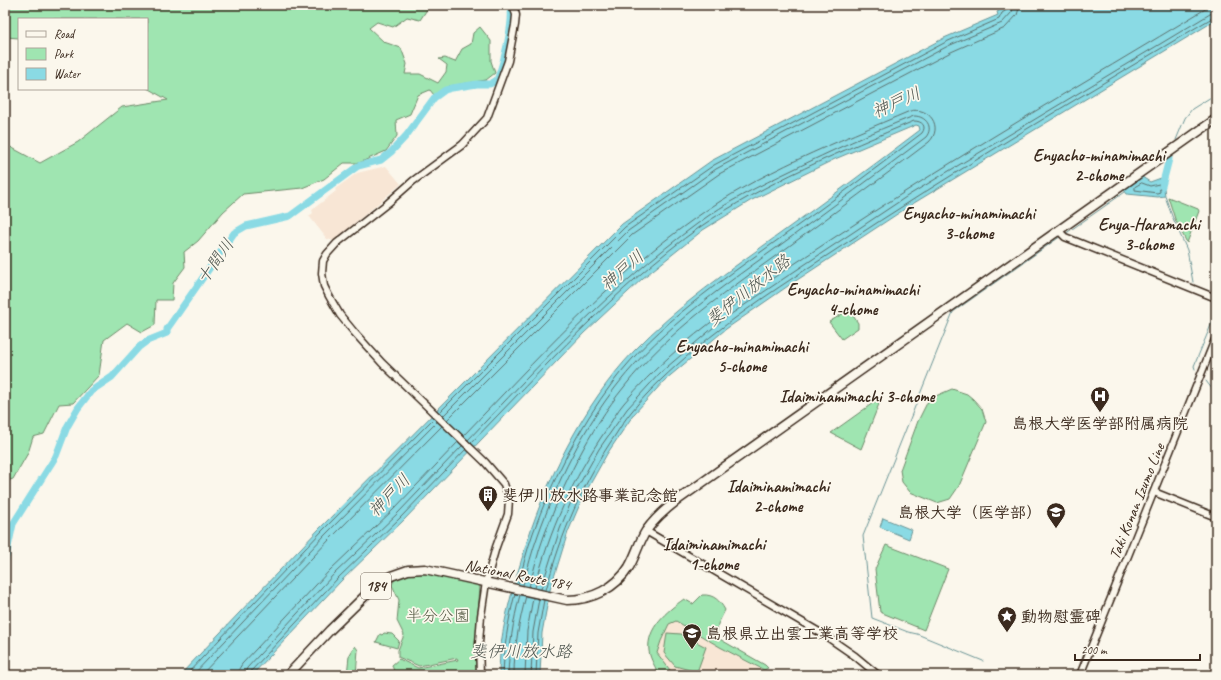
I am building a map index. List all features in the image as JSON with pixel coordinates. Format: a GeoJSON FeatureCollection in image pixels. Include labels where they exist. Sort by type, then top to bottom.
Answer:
{"type":"FeatureCollection","features":[{"type":"Feature","properties":{"kind":"highway","name":"National Route 184"},"geometry":{"type":"LineString","coordinates":[[288,675],[330,630],[371,590],[391,576],[408,570],[426,569],[568,600],[580,600],[606,590],[621,579],[646,531],[662,512],[1216,119]]}},
{"type":"Feature","properties":{"kind":"street"},"geometry":{"type":"LineString","coordinates":[[480,675],[480,616],[486,582],[496,547],[508,514],[509,499],[504,484],[484,462],[377,357],[340,315],[324,286],[322,273],[323,261],[337,243],[388,203],[413,181],[462,145],[487,118],[508,61],[515,25],[516,15],[514,5]]}},
{"type":"Feature","properties":{"kind":"street"},"geometry":{"type":"LineString","coordinates":[[1058,230],[1065,237],[1216,298]]}},
{"type":"Feature","properties":{"kind":"street","name":"Taki Konan Izumo Line"},"geometry":{"type":"LineString","coordinates":[[1080,675],[1216,337]]}},
{"type":"Feature","properties":{"kind":"street"},"geometry":{"type":"LineString","coordinates":[[1154,492],[1216,517]]}},
{"type":"Feature","properties":{"kind":"street"},"geometry":{"type":"LineString","coordinates":[[646,531],[826,636],[855,656],[878,675]]}},
{"type":"Feature","properties":{"kind":"shaded area"},"geometry":{"type":"Polygon","coordinates":[[[386,166],[401,184],[334,241],[327,239],[309,216],[313,213],[312,210],[336,191],[335,189],[357,173],[386,166]]]}},
{"type":"Feature","properties":{"kind":"shaded area","name":"島根県立出雲工業高等学校"},"geometry":{"type":"Polygon","coordinates":[[[676,621],[772,675],[670,675],[670,670],[657,653],[669,624],[676,621]]]}},
{"type":"Feature","properties":{"kind":"green space"},"geometry":{"type":"Polygon","coordinates":[[[430,5],[420,20],[407,17],[393,27],[377,22],[369,28],[384,42],[401,48],[407,64],[405,74],[420,74],[438,83],[446,72],[447,65],[439,59],[445,58],[455,62],[462,49],[471,44],[473,33],[480,27],[491,41],[491,61],[495,73],[486,80],[449,86],[434,95],[430,90],[418,95],[410,114],[396,120],[397,136],[386,151],[359,163],[344,163],[324,179],[302,188],[243,194],[223,212],[198,241],[184,252],[185,267],[173,283],[172,300],[156,300],[155,325],[142,332],[127,323],[104,340],[99,375],[73,403],[59,404],[44,434],[33,437],[28,453],[13,479],[5,482],[5,144],[40,163],[78,142],[122,107],[168,100],[148,89],[148,18],[18,18],[18,38],[5,37],[5,7],[430,5]]]}},
{"type":"Feature","properties":{"kind":"green space"},"geometry":{"type":"Polygon","coordinates":[[[1168,197],[1198,209],[1199,211],[1187,243],[1175,219],[1168,197]]]}},
{"type":"Feature","properties":{"kind":"green space"},"geometry":{"type":"Polygon","coordinates":[[[849,310],[858,323],[858,328],[842,339],[829,322],[849,310]]]}},
{"type":"Feature","properties":{"kind":"green space"},"geometry":{"type":"Polygon","coordinates":[[[952,389],[967,394],[973,399],[982,409],[986,422],[959,486],[950,499],[937,503],[910,492],[902,482],[900,470],[918,421],[928,401],[952,389]]]}},
{"type":"Feature","properties":{"kind":"green space"},"geometry":{"type":"Polygon","coordinates":[[[880,398],[881,399],[861,449],[831,433],[880,398]]]}},
{"type":"Feature","properties":{"kind":"green space"},"geometry":{"type":"Polygon","coordinates":[[[886,545],[948,569],[924,630],[880,612],[875,569],[886,545]]]}},
{"type":"Feature","properties":{"kind":"green space","name":"半分公園"},"geometry":{"type":"Polygon","coordinates":[[[420,571],[480,585],[477,630],[477,672],[464,675],[395,675],[392,665],[399,659],[418,668],[458,660],[457,658],[419,666],[398,657],[398,650],[404,635],[397,621],[399,600],[392,585],[396,576],[420,571]]]}},
{"type":"Feature","properties":{"kind":"green space"},"geometry":{"type":"Polygon","coordinates":[[[702,595],[713,597],[725,610],[718,624],[716,637],[768,668],[764,670],[720,647],[676,621],[669,624],[657,653],[670,670],[670,675],[659,675],[649,651],[649,643],[654,628],[671,609],[684,599],[693,604],[702,595]]]}},
{"type":"Feature","properties":{"kind":"green space"},"geometry":{"type":"Polygon","coordinates":[[[384,633],[392,634],[399,641],[397,648],[376,642],[380,634],[382,635],[384,633]]]}},
{"type":"Feature","properties":{"kind":"green space"},"geometry":{"type":"Polygon","coordinates":[[[667,633],[681,634],[706,647],[697,672],[675,666],[664,653],[667,633]]]}},
{"type":"Feature","properties":{"kind":"green space"},"geometry":{"type":"Polygon","coordinates":[[[355,646],[358,650],[356,675],[347,675],[349,656],[355,646]]]}},
{"type":"Feature","properties":{"kind":"water"},"geometry":{"type":"Polygon","coordinates":[[[1006,5],[1216,5],[1216,20],[914,203],[788,286],[726,329],[665,380],[634,414],[607,454],[583,497],[568,532],[550,590],[542,633],[540,675],[499,675],[501,644],[506,614],[531,528],[542,501],[567,446],[598,395],[634,351],[668,319],[723,275],[834,195],[920,130],[919,126],[916,125],[835,159],[750,201],[703,230],[643,278],[584,333],[404,520],[341,581],[252,675],[180,675],[319,529],[622,224],[711,161],[944,38],[998,15],[997,12],[1006,5]]]}},
{"type":"Feature","properties":{"kind":"water"},"geometry":{"type":"Polygon","coordinates":[[[1142,177],[1150,182],[1161,178],[1166,178],[1164,188],[1165,196],[1158,197],[1127,194],[1124,190],[1142,177]]]}},
{"type":"Feature","properties":{"kind":"water"},"geometry":{"type":"Polygon","coordinates":[[[883,518],[912,530],[909,539],[880,527],[883,518]]]}},
{"type":"Feature","properties":{"kind":"waterway","name":"十間川"},"geometry":{"type":"LineString","coordinates":[[5,561],[13,524],[56,456],[67,427],[78,408],[91,391],[112,377],[139,347],[147,341],[167,333],[167,329],[234,233],[246,226],[290,216],[358,166],[381,160],[406,136],[434,98],[445,90],[477,84],[490,84],[497,80],[510,31],[510,5]]}},
{"type":"Feature","properties":{"kind":"waterway"},"geometry":{"type":"LineString","coordinates":[[1176,140],[1185,118],[1192,109],[1216,94]]}},
{"type":"Feature","properties":{"kind":"waterway"},"geometry":{"type":"LineString","coordinates":[[1162,186],[1169,159]]}},
{"type":"Feature","properties":{"kind":"waterway"},"geometry":{"type":"LineString","coordinates":[[1065,234],[1125,192]]}},
{"type":"Feature","properties":{"kind":"waterway"},"geometry":{"type":"LineString","coordinates":[[1165,196],[1187,250],[1193,282]]}},
{"type":"Feature","properties":{"kind":"waterway"},"geometry":{"type":"LineString","coordinates":[[983,661],[917,634],[872,618],[863,536],[953,312],[1061,236]]}},
{"type":"Feature","properties":{"kind":"waterway"},"geometry":{"type":"LineString","coordinates":[[1195,292],[1216,302]]}},
{"type":"Feature","properties":{"kind":"waterway"},"geometry":{"type":"LineString","coordinates":[[1195,369],[1194,366],[1216,313]]}},
{"type":"Feature","properties":{"kind":"waterway"},"geometry":{"type":"LineString","coordinates":[[1206,381],[1216,394]]}},
{"type":"Feature","properties":{"kind":"place","name":"島根大学医学部附属病院"},"geometry":{"type":"Point","coordinates":[1100,413]}},
{"type":"Feature","properties":{"kind":"place","name":"斐伊川放水路事業記念館"},"geometry":{"type":"Point","coordinates":[488,512]}},
{"type":"Feature","properties":{"kind":"place","name":"島根大学（医学部）"},"geometry":{"type":"Point","coordinates":[1056,529]}},
{"type":"Feature","properties":{"kind":"place","name":"動物慰霊碑"},"geometry":{"type":"Point","coordinates":[1007,633]}},
{"type":"Feature","properties":{"kind":"place","name":"島根県立出雲工業高等学校"},"geometry":{"type":"Point","coordinates":[692,650]}},
{"type":"Feature","properties":{"kind":"district","name":"Enyacho-minamimachi 2-chome"},"geometry":{"type":"Point","coordinates":[1099,165]}},
{"type":"Feature","properties":{"kind":"district","name":"Enyacho-minamimachi 3-chome"},"geometry":{"type":"Point","coordinates":[969,223]}},
{"type":"Feature","properties":{"kind":"district","name":"Enya-Haramachi 3-chome"},"geometry":{"type":"Point","coordinates":[1149,234]}},
{"type":"Feature","properties":{"kind":"district","name":"Enyacho-minamimachi 4-chome"},"geometry":{"type":"Point","coordinates":[853,299]}},
{"type":"Feature","properties":{"kind":"district","name":"Enyacho-minamimachi 5-chome"},"geometry":{"type":"Point","coordinates":[742,356]}},
{"type":"Feature","properties":{"kind":"district","name":"Idaiminamimachi 3-chome"},"geometry":{"type":"Point","coordinates":[857,396]}},
{"type":"Feature","properties":{"kind":"district","name":"Idaiminamimachi 2-chome"},"geometry":{"type":"Point","coordinates":[778,496]}},
{"type":"Feature","properties":{"kind":"district","name":"Idaiminamimachi 1-chome"},"geometry":{"type":"Point","coordinates":[714,554]}},
{"type":"Feature","properties":{"kind":"water label","name":"神戸川"},"geometry":{"type":"Point","coordinates":[896,102]}},
{"type":"Feature","properties":{"kind":"water label","name":"神戸川"},"geometry":{"type":"Point","coordinates":[622,270]}},
{"type":"Feature","properties":{"kind":"water label","name":"斐伊川放水路"},"geometry":{"type":"Point","coordinates":[748,290]}},
{"type":"Feature","properties":{"kind":"water label","name":"神戸川"},"geometry":{"type":"Point","coordinates":[389,495]}},
{"type":"Feature","properties":{"kind":"water label","name":"斐伊川放水路"},"geometry":{"type":"Point","coordinates":[521,651]}}]}
